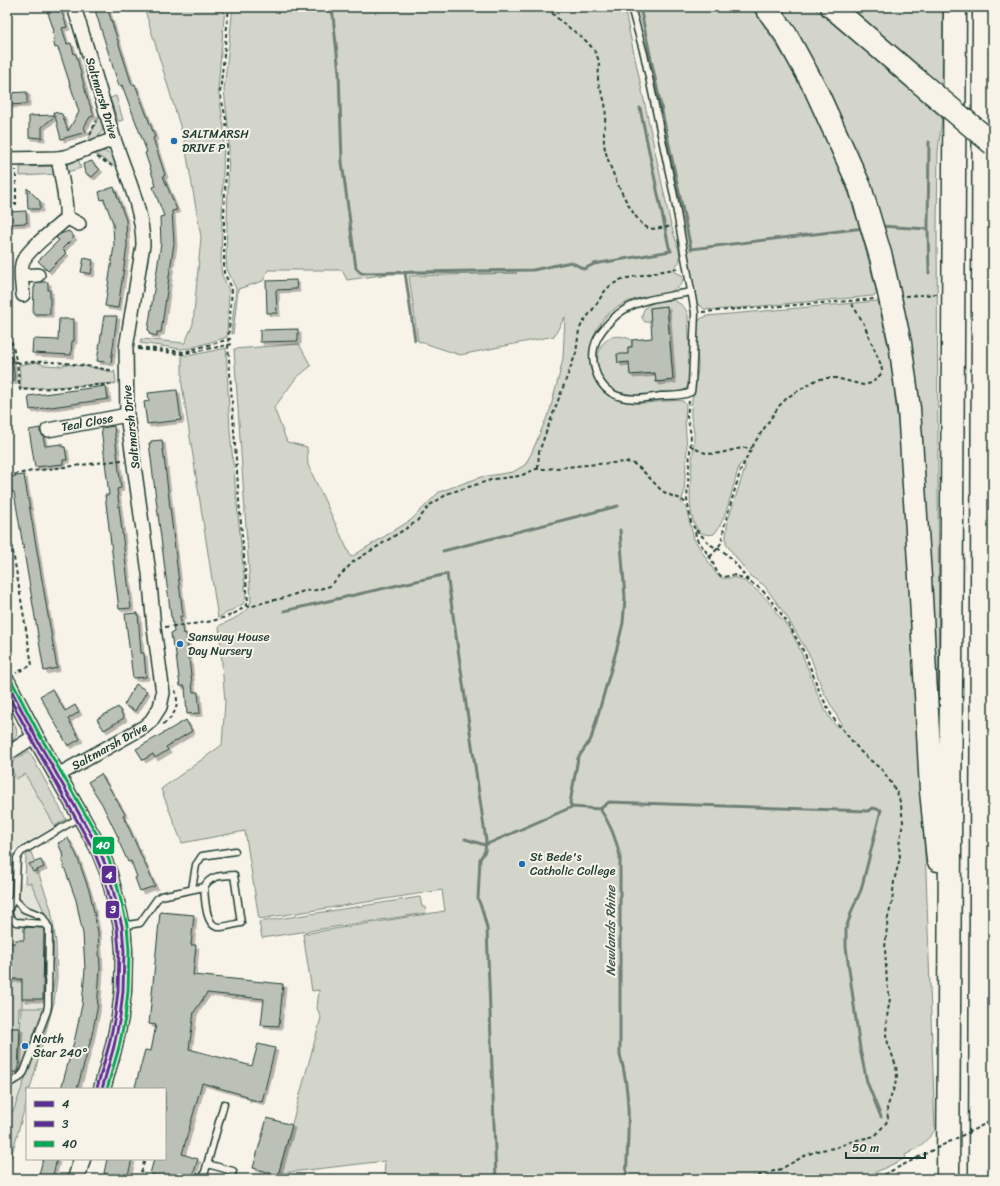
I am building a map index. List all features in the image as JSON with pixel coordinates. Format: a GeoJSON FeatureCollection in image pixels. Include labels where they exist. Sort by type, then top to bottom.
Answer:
{"type":"FeatureCollection","features":[{"type":"Feature","properties":{"kind":"highway"},"geometry":{"type":"LineString","coordinates":[[766,7],[786,35],[815,88],[860,187],[881,257],[898,335],[909,409],[920,577],[931,790],[936,846],[950,909]]}},
{"type":"Feature","properties":{"kind":"highway"},"geometry":{"type":"LineString","coordinates":[[832,7],[993,144]]}},
{"type":"Feature","properties":{"kind":"highway"},"geometry":{"type":"LineString","coordinates":[[948,1179],[954,7]]}},
{"type":"Feature","properties":{"kind":"highway"},"geometry":{"type":"LineString","coordinates":[[980,1179],[984,7]]}},
{"type":"Feature","properties":{"kind":"highway"},"geometry":{"type":"LineString","coordinates":[[982,714],[993,571]]}},
{"type":"Feature","properties":{"kind":"street","name":"Saltmarsh Drive"},"geometry":{"type":"LineString","coordinates":[[58,775],[144,727],[160,707],[163,693],[154,628],[149,573],[122,372],[143,245],[143,234],[139,215],[74,7]]}},
{"type":"Feature","properties":{"kind":"street"},"geometry":{"type":"LineString","coordinates":[[12,159],[58,158],[114,139]]}},
{"type":"Feature","properties":{"kind":"street"},"geometry":{"type":"LineString","coordinates":[[23,295],[22,265],[26,254],[66,218],[66,207],[58,158]]}},
{"type":"Feature","properties":{"kind":"street"},"geometry":{"type":"LineString","coordinates":[[66,218],[79,224]]}},
{"type":"Feature","properties":{"kind":"street"},"geometry":{"type":"LineString","coordinates":[[22,276],[38,274]]}},
{"type":"Feature","properties":{"kind":"street","name":"Teal Close"},"geometry":{"type":"LineString","coordinates":[[48,430],[127,415]]}},
{"type":"Feature","properties":{"kind":"street"},"geometry":{"type":"LineString","coordinates":[[10,678],[35,736],[98,847],[109,874],[122,926],[124,951],[120,1017],[114,1046],[102,1088]]}},
{"type":"Feature","properties":{"kind":"street"},"geometry":{"type":"LineString","coordinates":[[7,754],[35,736]]}},
{"type":"Feature","properties":{"kind":"street"},"geometry":{"type":"LineString","coordinates":[[76,1179],[82,1160]]}},
{"type":"Feature","properties":{"kind":"lane"},"geometry":{"type":"LineString","coordinates":[[631,7],[644,54],[679,225],[691,292],[694,313],[692,384],[691,392],[685,395],[660,396],[650,399],[620,397],[609,391],[600,383],[594,363],[595,346],[601,333],[611,321],[619,314],[650,299],[691,292]]}},
{"type":"Feature","properties":{"kind":"lane"},"geometry":{"type":"LineString","coordinates":[[49,928],[45,924],[14,922],[9,916],[9,907],[15,898],[17,858],[20,853],[80,817]]}},
{"type":"Feature","properties":{"kind":"lane"},"geometry":{"type":"LineString","coordinates":[[192,889],[196,865],[202,856],[235,851]]}},
{"type":"Feature","properties":{"kind":"lane"},"geometry":{"type":"LineString","coordinates":[[234,874],[241,923],[218,927],[213,925],[208,920],[204,887],[207,881],[212,878],[234,874]]}},
{"type":"Feature","properties":{"kind":"lane"},"geometry":{"type":"LineString","coordinates":[[122,926],[140,923],[152,905],[161,896],[204,887]]}},
{"type":"Feature","properties":{"kind":"lane"},"geometry":{"type":"LineString","coordinates":[[9,1083],[19,1078],[24,1072],[47,1012],[49,928],[42,916],[19,905],[15,898]]}},
{"type":"Feature","properties":{"kind":"lane"},"geometry":{"type":"LineString","coordinates":[[24,923],[32,918],[29,911]]}},
{"type":"Feature","properties":{"kind":"lane"},"geometry":{"type":"LineString","coordinates":[[203,1179],[224,1104]]}},
{"type":"Feature","properties":{"kind":"lane"},"geometry":{"type":"LineString","coordinates":[[207,1164],[233,1171],[231,1178]]}},
{"type":"Feature","properties":{"kind":"path"},"geometry":{"type":"LineString","coordinates":[[154,628],[220,620],[244,608],[248,602],[228,345],[232,288],[224,273],[226,119],[220,93],[229,7]]}},
{"type":"Feature","properties":{"kind":"path"},"geometry":{"type":"LineString","coordinates":[[548,7],[556,17],[570,27],[591,47],[600,63],[599,84],[605,104],[604,143],[606,155],[623,196],[632,212],[646,227],[650,228],[679,225]]}},
{"type":"Feature","properties":{"kind":"path"},"geometry":{"type":"LineString","coordinates":[[104,103],[84,150],[126,174]]}},
{"type":"Feature","properties":{"kind":"path"},"geometry":{"type":"LineString","coordinates":[[7,204],[16,204],[12,159]]}},
{"type":"Feature","properties":{"kind":"path"},"geometry":{"type":"LineString","coordinates":[[905,296],[937,294]]}},
{"type":"Feature","properties":{"kind":"path"},"geometry":{"type":"LineString","coordinates":[[694,313],[882,298]]}},
{"type":"Feature","properties":{"kind":"path"},"geometry":{"type":"LineString","coordinates":[[710,557],[718,549],[721,543],[725,523],[741,469],[752,448],[779,406],[788,397],[808,384],[825,378],[836,378],[866,385],[872,383],[880,376],[882,370],[881,364],[864,322],[850,301]]}},
{"type":"Feature","properties":{"kind":"path"},"geometry":{"type":"LineString","coordinates":[[7,321],[17,362],[20,390],[118,383],[122,372],[69,362],[32,361],[18,363],[17,362],[7,363]]}},
{"type":"Feature","properties":{"kind":"path"},"geometry":{"type":"LineString","coordinates":[[127,347],[184,352],[233,338]]}},
{"type":"Feature","properties":{"kind":"path"},"geometry":{"type":"LineString","coordinates":[[127,347],[182,354],[233,344]]}},
{"type":"Feature","properties":{"kind":"path"},"geometry":{"type":"LineString","coordinates":[[691,392],[687,416],[690,430],[687,486],[691,522],[706,541],[732,559],[750,582]]}},
{"type":"Feature","properties":{"kind":"path"},"geometry":{"type":"LineString","coordinates":[[690,445],[696,450],[709,455],[752,448]]}},
{"type":"Feature","properties":{"kind":"path"},"geometry":{"type":"LineString","coordinates":[[7,476],[33,471],[86,466],[133,459]]}},
{"type":"Feature","properties":{"kind":"path"},"geometry":{"type":"LineString","coordinates":[[246,606],[250,607],[284,598],[304,590],[316,590],[330,586],[353,562],[417,521],[430,505],[439,499],[449,494],[494,479],[520,476],[536,468],[546,470],[597,464],[631,463],[640,467],[662,491],[681,499],[688,505]]}},
{"type":"Feature","properties":{"kind":"path"},"geometry":{"type":"LineString","coordinates":[[7,516],[32,665],[10,678]]}},
{"type":"Feature","properties":{"kind":"path"},"geometry":{"type":"LineString","coordinates":[[695,529],[696,538],[710,557],[715,569],[721,576],[740,576],[750,582],[766,594],[788,623],[805,654],[820,693],[834,718],[860,752],[882,770],[892,784],[901,805],[903,822],[899,845],[900,858],[894,881],[885,948],[887,984],[890,995],[886,1035],[896,1066],[897,1076],[887,1108],[888,1119],[875,1136],[853,1141],[835,1148],[820,1150],[806,1155],[782,1169],[747,1179]]}},
{"type":"Feature","properties":{"kind":"path"},"geometry":{"type":"LineString","coordinates":[[7,562],[14,561]]}},
{"type":"Feature","properties":{"kind":"path"},"geometry":{"type":"LineString","coordinates":[[871,1179],[881,1176],[993,1120]]}},
{"type":"Feature","properties":{"kind":"path"},"geometry":{"type":"LineString","coordinates":[[139,1179],[145,1160]]}},
{"type":"Feature","properties":{"kind":"shaded area"},"geometry":{"type":"Polygon","coordinates":[[[144,7],[225,7],[218,88],[224,128],[221,268],[222,275],[229,290],[227,337],[191,348],[181,349],[140,343],[141,339],[185,343],[193,324],[201,237],[184,139],[144,7]]]}},
{"type":"Feature","properties":{"kind":"shaded area"},"geometry":{"type":"Polygon","coordinates":[[[233,7],[624,7],[670,221],[679,251],[680,261],[674,268],[675,272],[682,275],[683,282],[679,287],[668,293],[642,297],[629,301],[617,307],[606,316],[595,333],[592,344],[590,359],[593,372],[596,380],[606,392],[628,402],[649,403],[683,401],[686,405],[685,421],[687,449],[684,493],[681,502],[686,508],[694,539],[717,575],[722,578],[736,578],[744,581],[758,591],[771,604],[793,636],[802,654],[818,696],[828,715],[838,727],[841,726],[841,723],[823,691],[811,658],[787,617],[764,585],[750,576],[726,544],[728,520],[745,468],[745,464],[743,462],[739,466],[729,502],[719,528],[714,534],[702,533],[695,525],[691,511],[690,494],[694,443],[691,412],[698,370],[696,329],[700,319],[707,316],[878,301],[890,355],[901,449],[926,873],[935,1130],[922,1145],[905,1155],[906,1158],[858,1179],[384,1179],[385,1161],[282,1173],[279,1171],[321,1018],[317,1008],[319,990],[312,991],[303,934],[445,911],[442,890],[259,919],[245,831],[182,843],[161,789],[222,745],[225,702],[219,626],[243,613],[251,601],[234,349],[299,344],[311,366],[296,378],[274,408],[287,442],[307,447],[308,465],[351,557],[411,520],[439,492],[481,477],[513,472],[525,465],[550,410],[563,358],[565,317],[554,336],[460,355],[418,341],[409,276],[517,273],[389,274],[347,280],[342,270],[268,270],[263,281],[238,289],[233,334],[231,333],[236,289],[227,269],[226,258],[229,147],[224,90],[233,7]]]}},
{"type":"Feature","properties":{"kind":"shaded area"},"geometry":{"type":"Polygon","coordinates":[[[635,7],[751,7],[776,43],[798,81],[828,141],[854,210],[877,294],[873,296],[716,310],[704,309],[694,301],[671,173],[635,7]]]}},
{"type":"Feature","properties":{"kind":"shaded area"},"geometry":{"type":"Polygon","coordinates":[[[776,7],[813,7],[942,118],[938,151],[937,229],[939,704],[937,705],[906,321],[776,7]]]}},
{"type":"Feature","properties":{"kind":"shaded area"},"geometry":{"type":"Polygon","coordinates":[[[843,7],[943,7],[942,92],[843,7]]]}},
{"type":"Feature","properties":{"kind":"shaded area"},"geometry":{"type":"Polygon","coordinates":[[[116,96],[123,120],[120,121],[118,121],[110,98],[116,96]]]}},
{"type":"Feature","properties":{"kind":"shaded area"},"geometry":{"type":"Polygon","coordinates":[[[100,113],[103,127],[102,131],[97,137],[88,141],[100,113]]]}},
{"type":"Feature","properties":{"kind":"shaded area"},"geometry":{"type":"Polygon","coordinates":[[[104,151],[113,156],[118,168],[93,153],[104,151]]]}},
{"type":"Feature","properties":{"kind":"shaded area"},"geometry":{"type":"Polygon","coordinates":[[[78,159],[81,168],[64,173],[65,167],[68,163],[78,159]]]}},
{"type":"Feature","properties":{"kind":"shaded area"},"geometry":{"type":"Polygon","coordinates":[[[20,167],[55,167],[58,174],[20,176],[20,167]]]}},
{"type":"Feature","properties":{"kind":"shaded area"},"geometry":{"type":"Polygon","coordinates":[[[673,300],[686,309],[688,315],[690,358],[689,384],[685,390],[679,394],[661,392],[652,396],[641,396],[622,395],[610,389],[602,380],[598,368],[598,357],[601,346],[608,339],[619,336],[632,340],[632,347],[628,347],[628,354],[617,355],[618,363],[629,362],[630,374],[655,373],[656,382],[673,380],[667,306],[650,308],[651,322],[645,322],[642,318],[643,312],[648,305],[673,300]]]}},
{"type":"Feature","properties":{"kind":"shaded area"},"geometry":{"type":"Polygon","coordinates":[[[226,348],[230,431],[246,597],[243,604],[218,618],[182,385],[182,354],[188,356],[226,348]]]}},
{"type":"Feature","properties":{"kind":"shaded area"},"geometry":{"type":"Polygon","coordinates":[[[37,362],[43,365],[63,366],[64,364],[91,367],[115,373],[116,383],[21,389],[19,365],[37,362]]]}},
{"type":"Feature","properties":{"kind":"shaded area"},"geometry":{"type":"Polygon","coordinates":[[[7,711],[15,725],[17,733],[16,737],[7,744],[7,711]]]}},
{"type":"Feature","properties":{"kind":"shaded area"},"geometry":{"type":"Polygon","coordinates":[[[29,751],[66,819],[55,826],[25,774],[16,779],[12,770],[7,772],[7,768],[16,759],[29,751]]]}},
{"type":"Feature","properties":{"kind":"shaded area","name":"North Star 240°"},"geometry":{"type":"Polygon","coordinates":[[[8,762],[12,769],[25,774],[55,826],[11,851],[10,882],[31,883],[51,909],[56,943],[57,978],[54,1002],[30,1088],[26,1088],[26,1104],[9,1164],[7,1165],[8,762]]]}},
{"type":"Feature","properties":{"kind":"shaded area"},"geometry":{"type":"Polygon","coordinates":[[[31,852],[51,909],[56,943],[57,978],[54,1002],[30,1088],[26,1088],[26,1104],[9,1164],[7,1165],[7,1112],[13,1112],[49,1013],[55,977],[53,940],[50,924],[31,883],[25,883],[27,854],[31,852]]]}},
{"type":"Feature","properties":{"kind":"shaded area"},"geometry":{"type":"Polygon","coordinates":[[[420,897],[422,907],[425,907],[426,913],[262,938],[259,922],[420,897]]]}},
{"type":"Feature","properties":{"kind":"shaded area"},"geometry":{"type":"Polygon","coordinates":[[[7,979],[22,979],[22,1008],[44,1008],[22,1070],[19,1072],[21,1008],[19,1008],[18,1028],[7,1028],[7,979]]]}},
{"type":"Feature","properties":{"kind":"building"},"geometry":{"type":"Polygon","coordinates":[[[46,7],[60,7],[67,27],[62,28],[67,44],[71,43],[74,54],[76,54],[87,97],[94,116],[90,117],[84,127],[86,132],[61,139],[55,116],[42,127],[42,138],[29,137],[29,116],[54,115],[53,112],[62,114],[68,131],[79,112],[58,47],[55,48],[53,39],[55,39],[52,32],[54,31],[46,7]]]}},
{"type":"Feature","properties":{"kind":"building"},"geometry":{"type":"Polygon","coordinates":[[[94,7],[107,7],[132,85],[135,84],[155,137],[153,138],[165,175],[163,176],[177,210],[172,211],[174,243],[161,332],[157,332],[157,336],[149,334],[148,330],[161,243],[160,217],[164,216],[153,187],[156,186],[145,153],[147,152],[122,85],[119,86],[94,7]]]}},
{"type":"Feature","properties":{"kind":"building"},"geometry":{"type":"Polygon","coordinates":[[[27,92],[27,104],[7,105],[7,93],[27,92]]]}},
{"type":"Feature","properties":{"kind":"building"},"geometry":{"type":"Polygon","coordinates":[[[92,161],[94,165],[100,169],[92,177],[85,173],[83,164],[92,161]]]}},
{"type":"Feature","properties":{"kind":"building"},"geometry":{"type":"Polygon","coordinates":[[[114,187],[126,220],[127,246],[118,308],[105,306],[114,246],[113,223],[104,199],[101,200],[99,192],[114,187]]]}},
{"type":"Feature","properties":{"kind":"building"},"geometry":{"type":"Polygon","coordinates":[[[27,188],[40,201],[40,209],[28,209],[27,188]]]}},
{"type":"Feature","properties":{"kind":"building"},"geometry":{"type":"Polygon","coordinates":[[[26,211],[27,223],[7,224],[7,212],[26,211]]]}},
{"type":"Feature","properties":{"kind":"building"},"geometry":{"type":"Polygon","coordinates":[[[69,231],[74,237],[62,249],[66,253],[48,271],[38,261],[59,240],[56,238],[60,234],[69,231]]]}},
{"type":"Feature","properties":{"kind":"building"},"geometry":{"type":"Polygon","coordinates":[[[84,258],[93,260],[91,274],[81,272],[84,258]]]}},
{"type":"Feature","properties":{"kind":"building"},"geometry":{"type":"Polygon","coordinates":[[[296,280],[297,289],[276,290],[277,313],[267,313],[266,281],[296,280]]]}},
{"type":"Feature","properties":{"kind":"building"},"geometry":{"type":"Polygon","coordinates":[[[48,282],[48,290],[50,290],[50,314],[33,314],[35,283],[48,282]]]}},
{"type":"Feature","properties":{"kind":"building"},"geometry":{"type":"Polygon","coordinates":[[[667,306],[673,380],[656,382],[655,373],[630,375],[629,362],[618,363],[617,354],[628,354],[628,347],[632,347],[632,340],[652,338],[650,308],[667,306]]]}},
{"type":"Feature","properties":{"kind":"building"},"geometry":{"type":"Polygon","coordinates":[[[104,316],[117,316],[111,363],[97,361],[104,316]]]}},
{"type":"Feature","properties":{"kind":"building"},"geometry":{"type":"Polygon","coordinates":[[[59,319],[74,319],[74,341],[72,341],[71,355],[32,353],[33,339],[58,340],[59,319]]]}},
{"type":"Feature","properties":{"kind":"building"},"geometry":{"type":"Polygon","coordinates":[[[298,329],[298,341],[260,342],[260,330],[298,329]]]}},
{"type":"Feature","properties":{"kind":"building"},"geometry":{"type":"Polygon","coordinates":[[[12,357],[15,381],[7,382],[7,358],[12,357]]]}},
{"type":"Feature","properties":{"kind":"building"},"geometry":{"type":"Polygon","coordinates":[[[106,386],[108,399],[30,410],[28,396],[106,386]]]}},
{"type":"Feature","properties":{"kind":"building"},"geometry":{"type":"Polygon","coordinates":[[[177,390],[181,420],[147,424],[144,402],[149,401],[148,393],[177,390]]]}},
{"type":"Feature","properties":{"kind":"building"},"geometry":{"type":"Polygon","coordinates":[[[114,426],[121,488],[117,489],[131,608],[119,609],[105,495],[109,495],[101,428],[114,426]]]}},
{"type":"Feature","properties":{"kind":"building"},"geometry":{"type":"Polygon","coordinates":[[[40,428],[45,446],[62,444],[62,447],[65,447],[67,460],[63,460],[63,464],[35,467],[29,430],[40,428]]]}},
{"type":"Feature","properties":{"kind":"building"},"geometry":{"type":"Polygon","coordinates":[[[162,440],[183,616],[180,616],[183,634],[186,633],[193,692],[198,692],[200,713],[187,714],[185,686],[180,686],[175,647],[173,647],[171,633],[174,632],[149,443],[151,443],[151,441],[162,440]]]}},
{"type":"Feature","properties":{"kind":"building"},"geometry":{"type":"Polygon","coordinates":[[[24,475],[57,668],[44,671],[14,492],[12,492],[9,477],[24,475]]]}},
{"type":"Feature","properties":{"kind":"building"},"geometry":{"type":"Polygon","coordinates":[[[138,613],[141,653],[144,653],[146,677],[133,678],[125,614],[138,613]]]}},
{"type":"Feature","properties":{"kind":"building"},"geometry":{"type":"Polygon","coordinates":[[[136,684],[147,691],[135,711],[124,705],[136,684]]]}},
{"type":"Feature","properties":{"kind":"building"},"geometry":{"type":"Polygon","coordinates":[[[52,689],[65,711],[75,705],[79,712],[68,719],[80,739],[68,746],[40,696],[52,689]]]}},
{"type":"Feature","properties":{"kind":"building"},"geometry":{"type":"Polygon","coordinates":[[[118,707],[124,718],[104,730],[97,719],[118,707]]]}},
{"type":"Feature","properties":{"kind":"building"},"geometry":{"type":"Polygon","coordinates":[[[186,720],[192,731],[166,747],[168,750],[155,758],[153,754],[143,760],[136,749],[186,720]]]}},
{"type":"Feature","properties":{"kind":"building"},"geometry":{"type":"Polygon","coordinates":[[[101,774],[125,814],[123,815],[155,886],[140,891],[131,861],[128,862],[102,804],[88,782],[101,774]]]}},
{"type":"Feature","properties":{"kind":"building"},"geometry":{"type":"Polygon","coordinates":[[[68,838],[77,856],[90,893],[98,932],[100,968],[97,1010],[91,1039],[77,1088],[61,1088],[75,1038],[82,1005],[85,969],[83,934],[76,900],[62,861],[62,858],[64,857],[58,843],[68,838]]]}},
{"type":"Feature","properties":{"kind":"building"},"geometry":{"type":"Polygon","coordinates":[[[41,860],[44,867],[33,872],[29,864],[41,860]]]}},
{"type":"Feature","properties":{"kind":"building"},"geometry":{"type":"Polygon","coordinates":[[[160,912],[194,915],[191,945],[196,945],[193,975],[283,984],[279,1026],[261,1025],[264,999],[207,993],[194,1012],[189,1049],[252,1066],[258,1044],[275,1048],[262,1102],[202,1083],[182,1154],[198,1159],[192,1179],[161,1179],[161,1177],[150,1174],[154,1160],[166,1160],[167,1107],[166,1088],[135,1087],[145,1050],[151,1051],[156,1025],[149,1024],[160,912]]]}},
{"type":"Feature","properties":{"kind":"building"},"geometry":{"type":"Polygon","coordinates":[[[24,927],[43,928],[44,930],[43,999],[22,999],[22,979],[7,979],[7,943],[15,943],[16,940],[24,940],[24,927]]]}},
{"type":"Feature","properties":{"kind":"building"},"geometry":{"type":"Polygon","coordinates":[[[7,1028],[20,1028],[18,1072],[7,1072],[7,1028]]]}},
{"type":"Feature","properties":{"kind":"building"},"geometry":{"type":"Polygon","coordinates":[[[267,1118],[292,1125],[278,1175],[253,1168],[267,1118]]]}},
{"type":"Feature","properties":{"kind":"building"},"geometry":{"type":"Polygon","coordinates":[[[43,1160],[57,1160],[52,1179],[38,1179],[43,1160]]]}},
{"type":"Feature","properties":{"kind":"building"},"geometry":{"type":"Polygon","coordinates":[[[107,1160],[132,1160],[127,1179],[104,1173],[107,1160]]]}},
{"type":"Feature","properties":{"kind":"waterway"},"geometry":{"type":"LineString","coordinates":[[332,7],[339,72],[342,162],[356,268],[361,273],[533,270],[571,262],[584,269],[594,264],[671,251],[640,108]]}},
{"type":"Feature","properties":{"kind":"waterway"},"geometry":{"type":"LineString","coordinates":[[640,7],[691,249],[864,228]]}},
{"type":"Feature","properties":{"kind":"waterway"},"geometry":{"type":"LineString","coordinates":[[880,226],[928,229],[929,142]]}},
{"type":"Feature","properties":{"kind":"waterway"},"geometry":{"type":"LineString","coordinates":[[928,229],[929,273]]}},
{"type":"Feature","properties":{"kind":"waterway"},"geometry":{"type":"LineString","coordinates":[[405,272],[415,340]]}},
{"type":"Feature","properties":{"kind":"waterway"},"geometry":{"type":"LineString","coordinates":[[443,551],[618,506]]}},
{"type":"Feature","properties":{"kind":"waterway","name":"Newlands Rhine"},"geometry":{"type":"LineString","coordinates":[[620,530],[625,598],[623,623],[591,739],[578,758],[570,803],[572,807],[600,809],[612,831],[620,856],[620,1055],[624,1070],[628,1101],[626,1179]]}},
{"type":"Feature","properties":{"kind":"waterway"},"geometry":{"type":"LineString","coordinates":[[284,611],[447,574],[486,841],[485,851],[480,859],[478,899],[487,928],[496,1179]]}},
{"type":"Feature","properties":{"kind":"waterway"},"geometry":{"type":"LineString","coordinates":[[600,809],[609,802],[868,811],[872,808],[881,810],[861,890],[852,910],[846,929],[846,947],[860,1049],[867,1082],[881,1117]]}},
{"type":"Feature","properties":{"kind":"waterway"},"geometry":{"type":"LineString","coordinates":[[465,839],[485,845],[572,807]]}},
{"type":"Feature","properties":{"kind":"transit line","name":"40"},"geometry":{"type":"LineString","coordinates":[[11,680],[39,734],[103,845],[114,873],[127,925],[129,951],[128,991],[125,1018],[119,1047],[107,1088]]}},
{"type":"Feature","properties":{"kind":"transit line","name":"4"},"geometry":{"type":"LineString","coordinates":[[7,682],[35,736],[98,847],[109,874],[122,926],[124,951],[123,991],[120,1017],[114,1046],[102,1088]]}},
{"type":"Feature","properties":{"kind":"transit line","name":"3"},"geometry":{"type":"LineString","coordinates":[[7,693],[93,849],[104,876],[117,927],[119,951],[118,991],[115,1016],[109,1045],[97,1088]]}},
{"type":"Feature","properties":{"kind":"place","name":"SALTMARSH DRIVE P"},"geometry":{"type":"Point","coordinates":[174,141]}},
{"type":"Feature","properties":{"kind":"place","name":"Sansway House Day Nursery"},"geometry":{"type":"Point","coordinates":[180,644]}},
{"type":"Feature","properties":{"kind":"place","name":"St Bede's Catholic College"},"geometry":{"type":"Point","coordinates":[522,864]}},
{"type":"Feature","properties":{"kind":"place","name":"North Star 240°"},"geometry":{"type":"Point","coordinates":[25,1046]}}]}
